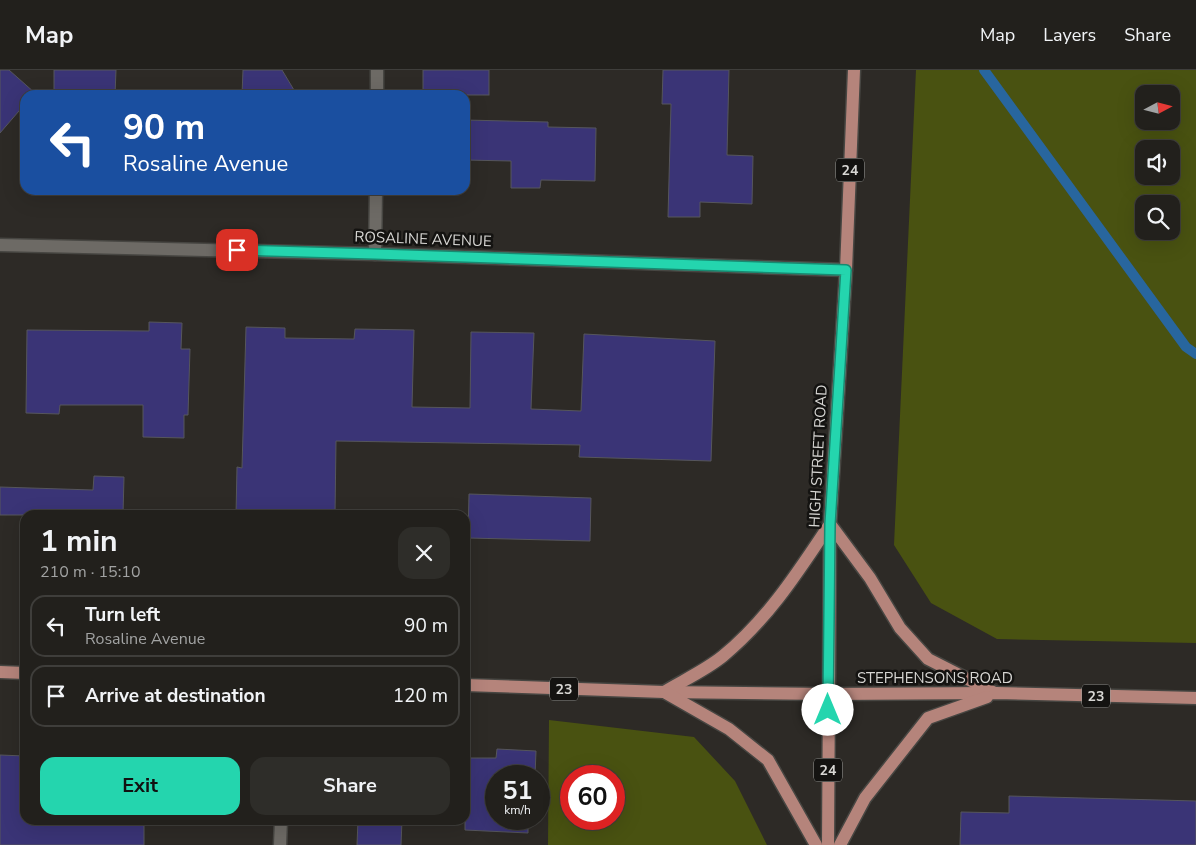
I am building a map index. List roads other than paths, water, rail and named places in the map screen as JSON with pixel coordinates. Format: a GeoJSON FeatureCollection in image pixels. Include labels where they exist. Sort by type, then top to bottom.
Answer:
{"type":"FeatureCollection","features":[{"type":"Feature","properties":{"kind":"main road","name":"HIGH STREET ROAD"},"geometry":{"type":"LineString","coordinates":[[828,845],[830,524],[846,270],[854,70]]}},
{"type":"Feature","properties":{"kind":"main road"},"geometry":{"type":"LineString","coordinates":[[816,845],[768,760],[729,729],[664,692],[722,657],[754,627],[788,588],[830,524],[870,578],[900,628],[928,659],[996,693]]}},
{"type":"Feature","properties":{"kind":"main road"},"geometry":{"type":"LineString","coordinates":[[0,672],[20,673]]}},
{"type":"Feature","properties":{"kind":"main road","name":"STEPHENSONS ROAD"},"geometry":{"type":"LineString","coordinates":[[470,685],[664,692],[828,694],[996,693],[1196,698]]}},
{"type":"Feature","properties":{"kind":"main road"},"geometry":{"type":"LineString","coordinates":[[840,845],[865,798],[928,718],[996,693]]}},
{"type":"Feature","properties":{"kind":"street"},"geometry":{"type":"LineString","coordinates":[[377,70],[377,90]]}},
{"type":"Feature","properties":{"kind":"street"},"geometry":{"type":"LineString","coordinates":[[375,254],[376,195]]}},
{"type":"Feature","properties":{"kind":"street","name":"ROSALINE AVENUE"},"geometry":{"type":"LineString","coordinates":[[0,245],[375,254],[846,270]]}},
{"type":"Feature","properties":{"kind":"street"},"geometry":{"type":"LineString","coordinates":[[280,845],[281,825]]}},
{"type":"Feature","properties":{"kind":"waterway"},"geometry":{"type":"LineString","coordinates":[[984,70],[1186,347],[1196,354]]}}]}
